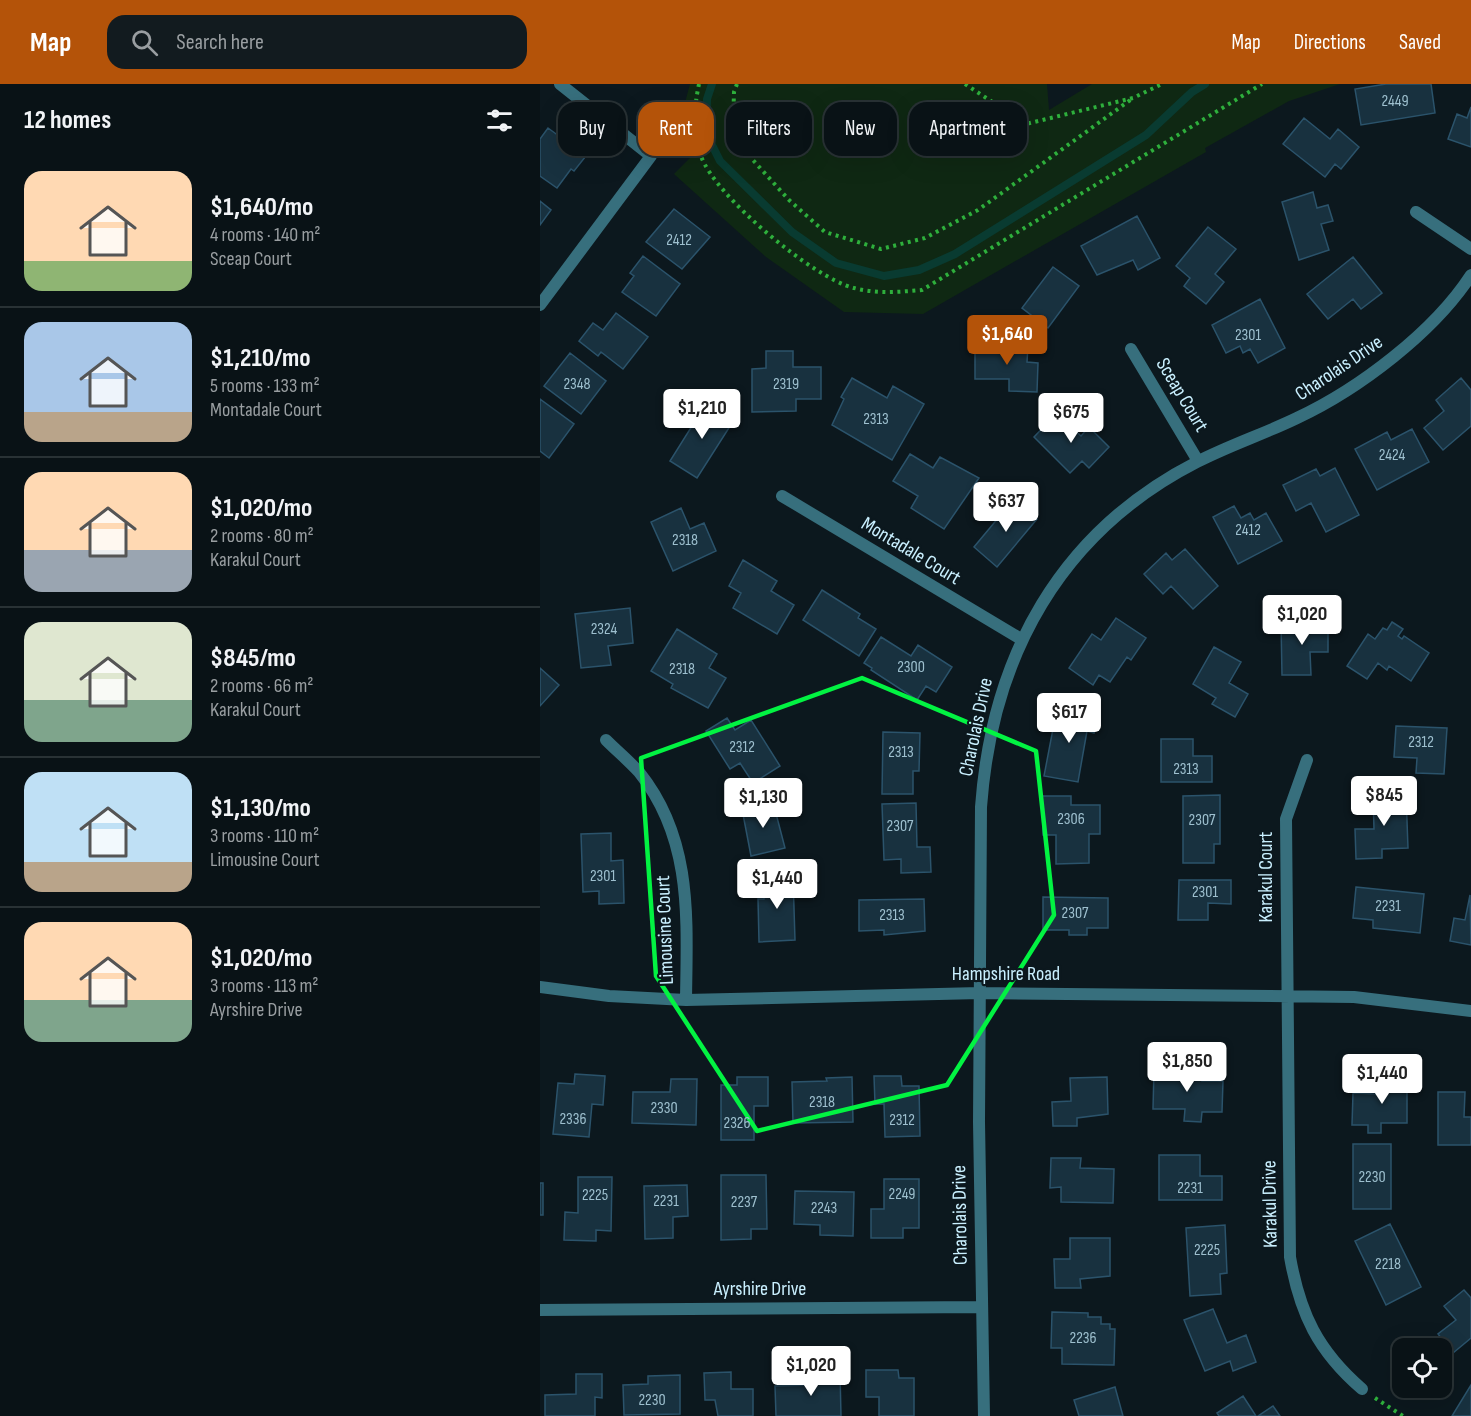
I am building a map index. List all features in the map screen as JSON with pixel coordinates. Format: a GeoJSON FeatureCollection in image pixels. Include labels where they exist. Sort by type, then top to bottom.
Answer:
{"type":"FeatureCollection","features":[{"type":"Feature","properties":{"kind":"street"},"geometry":{"type":"LineString","coordinates":[[540,305],[651,156],[560,84]]}},
{"type":"Feature","properties":{"kind":"street"},"geometry":{"type":"LineString","coordinates":[[1416,212],[1471,249]]}},
{"type":"Feature","properties":{"kind":"street","name":"Charolais Drive"},"geometry":{"type":"LineString","coordinates":[[984,1416],[981,1307],[981,807],[985,762],[994,716],[1021,639],[1065,569],[1093,538],[1150,488],[1198,461],[1299,418],[1346,390],[1391,358],[1425,328],[1463,288],[1471,275]]}},
{"type":"Feature","properties":{"kind":"street","name":"Sceap Court"},"geometry":{"type":"LineString","coordinates":[[1131,349],[1198,461]]}},
{"type":"Feature","properties":{"kind":"street","name":"Montadale Court"},"geometry":{"type":"LineString","coordinates":[[782,495],[1021,639]]}},
{"type":"Feature","properties":{"kind":"street","name":"Limousine Court"},"geometry":{"type":"LineString","coordinates":[[606,740],[638,771],[656,796],[672,829],[683,865],[687,902],[687,1000]]}},
{"type":"Feature","properties":{"kind":"street","name":"Karakul Court"},"geometry":{"type":"LineString","coordinates":[[1286,996],[1286,819],[1307,760]]}},
{"type":"Feature","properties":{"kind":"street","name":"Hampshire Road"},"geometry":{"type":"LineString","coordinates":[[540,987],[609,996],[687,1000],[980,993],[1354,997],[1471,1011]]}},
{"type":"Feature","properties":{"kind":"street","name":"Karakul Drive"},"geometry":{"type":"LineString","coordinates":[[1286,996],[1290,1257],[1295,1289],[1318,1342],[1343,1372],[1362,1389]]}},
{"type":"Feature","properties":{"kind":"street","name":"Ayrshire Drive"},"geometry":{"type":"LineString","coordinates":[[540,1310],[981,1307]]}},
{"type":"Feature","properties":{"kind":"path"},"geometry":{"type":"LineString","coordinates":[[695,102],[699,84]]}},
{"type":"Feature","properties":{"kind":"path"},"geometry":{"type":"LineString","coordinates":[[737,84],[734,92],[733,125],[752,159],[789,200],[825,232],[881,249],[925,238],[978,210],[1133,98],[1162,84]]}},
{"type":"Feature","properties":{"kind":"path"},"geometry":{"type":"LineString","coordinates":[[964,84],[1026,124],[1133,98]]}},
{"type":"Feature","properties":{"kind":"path"},"geometry":{"type":"LineString","coordinates":[[701,156],[722,188],[758,227],[824,273],[852,288],[880,292],[922,290],[1262,84]]}},
{"type":"Feature","properties":{"kind":"path"},"geometry":{"type":"LineString","coordinates":[[1362,1389],[1403,1416]]}},
{"type":"Feature","properties":{"kind":"highlighted area"},"geometry":{"type":"Polygon","coordinates":[[[862,678],[1036,751],[1054,915],[947,1085],[757,1131],[656,976],[641,758],[862,678]]]}},
{"type":"Feature","properties":{"kind":"green space"},"geometry":{"type":"Polygon","coordinates":[[[690,84],[1047,84],[1049,110],[1092,84],[1340,84],[1289,101],[1205,148],[1206,152],[923,314],[844,312],[766,257],[674,174],[691,156],[714,156],[714,102],[685,102],[690,84]]]}},
{"type":"Feature","properties":{"kind":"building"},"geometry":{"type":"Polygon","coordinates":[[[1386,84],[1431,84],[1435,113],[1361,125],[1355,89],[1386,84]]]}},
{"type":"Feature","properties":{"kind":"building"},"geometry":{"type":"Polygon","coordinates":[[[1471,107],[1471,147],[1448,139],[1457,114],[1467,118],[1471,107]]]}},
{"type":"Feature","properties":{"kind":"building"},"geometry":{"type":"Polygon","coordinates":[[[1304,118],[1330,139],[1338,129],[1359,147],[1341,169],[1335,164],[1325,177],[1283,144],[1304,118]]]}},
{"type":"Feature","properties":{"kind":"building"},"geometry":{"type":"Polygon","coordinates":[[[548,128],[558,135],[558,156],[586,156],[574,171],[571,169],[557,188],[540,176],[540,139],[548,128]]]}},
{"type":"Feature","properties":{"kind":"building"},"geometry":{"type":"Polygon","coordinates":[[[1313,192],[1317,208],[1328,205],[1333,221],[1321,224],[1329,250],[1299,260],[1282,202],[1313,192]]]}},
{"type":"Feature","properties":{"kind":"building"},"geometry":{"type":"Polygon","coordinates":[[[540,201],[551,210],[540,225],[540,201]]]}},
{"type":"Feature","properties":{"kind":"building"},"geometry":{"type":"Polygon","coordinates":[[[674,209],[710,237],[682,269],[646,242],[674,209]]]}},
{"type":"Feature","properties":{"kind":"building"},"geometry":{"type":"Polygon","coordinates":[[[1137,216],[1160,258],[1138,270],[1133,260],[1097,275],[1081,246],[1137,216]]]}},
{"type":"Feature","properties":{"kind":"building"},"geometry":{"type":"Polygon","coordinates":[[[1208,227],[1236,249],[1215,274],[1224,282],[1206,304],[1184,286],[1190,278],[1176,266],[1208,227]]]}},
{"type":"Feature","properties":{"kind":"building"},"geometry":{"type":"Polygon","coordinates":[[[643,256],[680,284],[656,316],[622,292],[634,276],[630,273],[643,256]]]}},
{"type":"Feature","properties":{"kind":"building"},"geometry":{"type":"Polygon","coordinates":[[[1353,257],[1382,293],[1361,309],[1353,299],[1328,319],[1307,294],[1353,257]]]}},
{"type":"Feature","properties":{"kind":"building"},"geometry":{"type":"Polygon","coordinates":[[[1053,267],[1079,286],[1048,328],[1022,308],[1053,267]]]}},
{"type":"Feature","properties":{"kind":"building"},"geometry":{"type":"Polygon","coordinates":[[[1260,299],[1285,348],[1258,363],[1250,349],[1243,353],[1240,346],[1226,353],[1212,325],[1260,299]]]}},
{"type":"Feature","properties":{"kind":"building"},"geometry":{"type":"Polygon","coordinates":[[[616,313],[648,337],[623,369],[601,352],[598,356],[579,341],[593,323],[603,330],[616,313]]]}},
{"type":"Feature","properties":{"kind":"building"},"geometry":{"type":"Polygon","coordinates":[[[975,345],[1028,346],[1027,362],[1038,363],[1037,392],[1009,391],[1009,379],[975,379],[975,345]]]}},
{"type":"Feature","properties":{"kind":"building"},"geometry":{"type":"Polygon","coordinates":[[[766,351],[793,351],[793,367],[821,367],[821,399],[796,399],[796,411],[752,412],[752,369],[766,368],[766,351]]]}},
{"type":"Feature","properties":{"kind":"building"},"geometry":{"type":"Polygon","coordinates":[[[570,353],[606,381],[581,414],[544,386],[570,353]]]}},
{"type":"Feature","properties":{"kind":"building"},"geometry":{"type":"Polygon","coordinates":[[[852,378],[887,398],[893,386],[924,404],[892,460],[832,425],[844,399],[841,397],[852,378]]]}},
{"type":"Feature","properties":{"kind":"building"},"geometry":{"type":"Polygon","coordinates":[[[1461,378],[1471,390],[1471,426],[1443,450],[1424,428],[1444,411],[1436,400],[1461,378]]]}},
{"type":"Feature","properties":{"kind":"building"},"geometry":{"type":"Polygon","coordinates":[[[540,399],[574,424],[549,458],[540,451],[540,399]]]}},
{"type":"Feature","properties":{"kind":"building"},"geometry":{"type":"Polygon","coordinates":[[[707,402],[734,420],[697,478],[670,461],[707,402]]]}},
{"type":"Feature","properties":{"kind":"building"},"geometry":{"type":"Polygon","coordinates":[[[1057,413],[1081,436],[1089,427],[1109,447],[1089,468],[1082,461],[1070,473],[1034,437],[1057,413]]]}},
{"type":"Feature","properties":{"kind":"building"},"geometry":{"type":"Polygon","coordinates":[[[1412,429],[1429,462],[1377,490],[1355,449],[1387,432],[1391,440],[1412,429]]]}},
{"type":"Feature","properties":{"kind":"building"},"geometry":{"type":"Polygon","coordinates":[[[910,454],[933,468],[940,457],[979,478],[944,529],[911,508],[918,496],[893,481],[910,454]]]}},
{"type":"Feature","properties":{"kind":"building"},"geometry":{"type":"Polygon","coordinates":[[[1335,468],[1359,515],[1326,532],[1311,503],[1296,511],[1283,485],[1316,469],[1320,476],[1335,468]]]}},
{"type":"Feature","properties":{"kind":"building"},"geometry":{"type":"Polygon","coordinates":[[[1014,499],[1037,519],[997,567],[974,547],[1014,499]]]}},
{"type":"Feature","properties":{"kind":"building"},"geometry":{"type":"Polygon","coordinates":[[[1234,506],[1241,518],[1250,513],[1254,520],[1266,513],[1282,541],[1238,564],[1213,517],[1234,506]]]}},
{"type":"Feature","properties":{"kind":"building"},"geometry":{"type":"Polygon","coordinates":[[[681,508],[690,529],[704,523],[716,551],[673,571],[651,522],[681,508]]]}},
{"type":"Feature","properties":{"kind":"building"},"geometry":{"type":"Polygon","coordinates":[[[1185,549],[1218,586],[1193,609],[1171,586],[1163,594],[1144,574],[1166,553],[1172,560],[1185,549]]]}},
{"type":"Feature","properties":{"kind":"building"},"geometry":{"type":"Polygon","coordinates":[[[743,560],[777,581],[771,591],[794,605],[777,634],[733,608],[741,593],[729,586],[743,560]]]}},
{"type":"Feature","properties":{"kind":"building"},"geometry":{"type":"Polygon","coordinates":[[[822,590],[860,614],[858,618],[876,629],[859,656],[803,620],[822,590]]]}},
{"type":"Feature","properties":{"kind":"building"},"geometry":{"type":"Polygon","coordinates":[[[630,608],[633,643],[608,646],[611,665],[581,668],[575,614],[630,608]]]}},
{"type":"Feature","properties":{"kind":"building"},"geometry":{"type":"Polygon","coordinates":[[[1116,618],[1146,638],[1131,660],[1127,657],[1110,682],[1099,675],[1093,685],[1069,668],[1092,634],[1101,640],[1116,618]]]}},
{"type":"Feature","properties":{"kind":"building"},"geometry":{"type":"Polygon","coordinates":[[[1328,622],[1328,652],[1310,652],[1311,675],[1282,675],[1281,623],[1328,622]]]}},
{"type":"Feature","properties":{"kind":"building"},"geometry":{"type":"Polygon","coordinates":[[[1392,622],[1403,629],[1398,636],[1402,639],[1404,636],[1429,653],[1411,681],[1389,666],[1387,670],[1378,663],[1367,679],[1347,666],[1368,634],[1375,639],[1383,628],[1387,630],[1392,622]]]}},
{"type":"Feature","properties":{"kind":"building"},"geometry":{"type":"Polygon","coordinates":[[[677,629],[717,654],[709,668],[726,678],[708,708],[671,688],[673,684],[651,671],[677,629]]]}},
{"type":"Feature","properties":{"kind":"building"},"geometry":{"type":"Polygon","coordinates":[[[881,637],[911,656],[918,645],[952,667],[936,692],[926,686],[917,700],[864,663],[881,637]]]}},
{"type":"Feature","properties":{"kind":"building"},"geometry":{"type":"Polygon","coordinates":[[[1214,647],[1241,662],[1229,683],[1248,694],[1235,717],[1212,704],[1216,698],[1193,684],[1214,647]]]}},
{"type":"Feature","properties":{"kind":"building"},"geometry":{"type":"Polygon","coordinates":[[[540,668],[559,685],[540,706],[540,668]]]}},
{"type":"Feature","properties":{"kind":"building"},"geometry":{"type":"Polygon","coordinates":[[[1057,708],[1098,716],[1094,733],[1087,731],[1078,782],[1044,776],[1057,708]]]}},
{"type":"Feature","properties":{"kind":"building"},"geometry":{"type":"Polygon","coordinates":[[[727,718],[735,730],[751,720],[780,766],[753,783],[740,763],[730,769],[706,731],[727,718]]]}},
{"type":"Feature","properties":{"kind":"building"},"geometry":{"type":"Polygon","coordinates":[[[1396,726],[1447,728],[1444,774],[1416,773],[1417,758],[1394,757],[1396,726]]]}},
{"type":"Feature","properties":{"kind":"building"},"geometry":{"type":"Polygon","coordinates":[[[883,732],[920,733],[919,771],[913,771],[913,794],[882,794],[883,732]]]}},
{"type":"Feature","properties":{"kind":"building"},"geometry":{"type":"Polygon","coordinates":[[[1161,739],[1193,739],[1193,756],[1212,756],[1212,782],[1161,782],[1161,739]]]}},
{"type":"Feature","properties":{"kind":"building"},"geometry":{"type":"Polygon","coordinates":[[[1406,793],[1408,848],[1382,849],[1382,858],[1356,859],[1355,829],[1374,829],[1373,794],[1406,793]]]}},
{"type":"Feature","properties":{"kind":"building"},"geometry":{"type":"Polygon","coordinates":[[[1220,795],[1220,844],[1214,844],[1214,863],[1183,863],[1183,796],[1220,795]]]}},
{"type":"Feature","properties":{"kind":"building"},"geometry":{"type":"Polygon","coordinates":[[[1042,796],[1071,796],[1071,805],[1100,805],[1100,834],[1089,834],[1089,863],[1056,864],[1056,835],[1043,835],[1042,796]]]}},
{"type":"Feature","properties":{"kind":"building"},"geometry":{"type":"Polygon","coordinates":[[[773,802],[785,848],[751,856],[742,809],[773,802]]]}},
{"type":"Feature","properties":{"kind":"building"},"geometry":{"type":"Polygon","coordinates":[[[916,803],[917,847],[930,847],[931,872],[901,873],[901,859],[884,860],[882,804],[916,803]]]}},
{"type":"Feature","properties":{"kind":"building"},"geometry":{"type":"Polygon","coordinates":[[[611,833],[611,861],[623,860],[624,903],[599,904],[599,891],[583,892],[581,834],[611,833]]]}},
{"type":"Feature","properties":{"kind":"building"},"geometry":{"type":"Polygon","coordinates":[[[793,876],[795,940],[759,942],[758,899],[764,899],[764,878],[793,876]]]}},
{"type":"Feature","properties":{"kind":"building"},"geometry":{"type":"Polygon","coordinates":[[[1179,880],[1231,880],[1231,904],[1208,903],[1208,920],[1178,920],[1179,880]]]}},
{"type":"Feature","properties":{"kind":"building"},"geometry":{"type":"Polygon","coordinates":[[[1356,887],[1424,894],[1420,933],[1373,928],[1373,920],[1353,918],[1356,887]]]}},
{"type":"Feature","properties":{"kind":"building"},"geometry":{"type":"Polygon","coordinates":[[[1470,895],[1471,945],[1450,941],[1454,918],[1465,920],[1470,895]]]}},
{"type":"Feature","properties":{"kind":"building"},"geometry":{"type":"Polygon","coordinates":[[[1043,897],[1108,898],[1108,928],[1087,928],[1087,935],[1069,935],[1069,930],[1043,930],[1043,897]]]}},
{"type":"Feature","properties":{"kind":"building"},"geometry":{"type":"Polygon","coordinates":[[[924,899],[925,931],[884,935],[884,930],[859,931],[859,900],[924,899]]]}},
{"type":"Feature","properties":{"kind":"building"},"geometry":{"type":"Polygon","coordinates":[[[1154,1070],[1202,1070],[1202,1081],[1223,1081],[1222,1112],[1202,1112],[1201,1122],[1184,1121],[1185,1109],[1153,1109],[1154,1070]]]}},
{"type":"Feature","properties":{"kind":"building"},"geometry":{"type":"Polygon","coordinates":[[[575,1074],[605,1076],[603,1105],[592,1104],[589,1137],[553,1134],[558,1083],[574,1084],[575,1074]]]}},
{"type":"Feature","properties":{"kind":"building"},"geometry":{"type":"Polygon","coordinates":[[[874,1076],[901,1076],[902,1086],[919,1086],[920,1136],[885,1137],[884,1104],[875,1104],[874,1076]]]}},
{"type":"Feature","properties":{"kind":"building"},"geometry":{"type":"Polygon","coordinates":[[[737,1077],[768,1077],[768,1106],[754,1106],[754,1140],[721,1140],[721,1085],[737,1085],[737,1077]]]}},
{"type":"Feature","properties":{"kind":"building"},"geometry":{"type":"Polygon","coordinates":[[[852,1077],[853,1122],[793,1123],[792,1082],[827,1081],[826,1078],[852,1077]]]}},
{"type":"Feature","properties":{"kind":"building"},"geometry":{"type":"Polygon","coordinates":[[[1107,1077],[1108,1114],[1077,1118],[1077,1126],[1053,1126],[1052,1102],[1071,1101],[1070,1078],[1107,1077]]]}},
{"type":"Feature","properties":{"kind":"building"},"geometry":{"type":"Polygon","coordinates":[[[1376,1077],[1407,1078],[1407,1123],[1381,1123],[1381,1133],[1368,1133],[1368,1125],[1352,1125],[1353,1093],[1376,1094],[1376,1077]]]}},
{"type":"Feature","properties":{"kind":"building"},"geometry":{"type":"Polygon","coordinates":[[[671,1079],[697,1079],[696,1125],[632,1123],[633,1092],[670,1092],[671,1079]]]}},
{"type":"Feature","properties":{"kind":"building"},"geometry":{"type":"Polygon","coordinates":[[[1438,1092],[1465,1092],[1464,1117],[1471,1117],[1471,1145],[1438,1145],[1438,1092]]]}},
{"type":"Feature","properties":{"kind":"building"},"geometry":{"type":"Polygon","coordinates":[[[1353,1144],[1391,1144],[1391,1209],[1353,1209],[1353,1144]]]}},
{"type":"Feature","properties":{"kind":"building"},"geometry":{"type":"Polygon","coordinates":[[[1159,1155],[1200,1155],[1200,1176],[1222,1176],[1222,1200],[1159,1200],[1159,1155]]]}},
{"type":"Feature","properties":{"kind":"building"},"geometry":{"type":"Polygon","coordinates":[[[1051,1158],[1081,1158],[1080,1168],[1114,1169],[1113,1203],[1061,1202],[1061,1187],[1050,1188],[1051,1158]]]}},
{"type":"Feature","properties":{"kind":"building"},"geometry":{"type":"Polygon","coordinates":[[[721,1175],[766,1175],[767,1229],[751,1229],[751,1239],[721,1240],[721,1175]]]}},
{"type":"Feature","properties":{"kind":"building"},"geometry":{"type":"Polygon","coordinates":[[[578,1177],[612,1177],[611,1231],[596,1230],[596,1241],[564,1240],[565,1212],[578,1213],[578,1177]]]}},
{"type":"Feature","properties":{"kind":"building"},"geometry":{"type":"Polygon","coordinates":[[[884,1179],[919,1179],[919,1228],[903,1228],[903,1238],[871,1238],[871,1209],[884,1209],[884,1179]]]}},
{"type":"Feature","properties":{"kind":"building"},"geometry":{"type":"Polygon","coordinates":[[[540,1183],[543,1183],[543,1215],[540,1215],[540,1183]]]}},
{"type":"Feature","properties":{"kind":"building"},"geometry":{"type":"Polygon","coordinates":[[[687,1185],[688,1216],[673,1217],[673,1238],[645,1239],[644,1186],[687,1185]]]}},
{"type":"Feature","properties":{"kind":"building"},"geometry":{"type":"Polygon","coordinates":[[[795,1191],[854,1192],[853,1236],[820,1235],[820,1225],[794,1224],[795,1191]]]}},
{"type":"Feature","properties":{"kind":"building"},"geometry":{"type":"Polygon","coordinates":[[[1390,1224],[1421,1287],[1386,1305],[1355,1241],[1390,1224]]]}},
{"type":"Feature","properties":{"kind":"building"},"geometry":{"type":"Polygon","coordinates":[[[1225,1225],[1227,1273],[1220,1274],[1221,1294],[1190,1296],[1186,1228],[1225,1225]]]}},
{"type":"Feature","properties":{"kind":"building"},"geometry":{"type":"Polygon","coordinates":[[[1070,1238],[1110,1238],[1110,1276],[1080,1279],[1081,1288],[1055,1288],[1054,1259],[1070,1259],[1070,1238]]]}},
{"type":"Feature","properties":{"kind":"building"},"geometry":{"type":"Polygon","coordinates":[[[1464,1290],[1471,1298],[1471,1338],[1453,1353],[1452,1338],[1441,1338],[1438,1334],[1456,1320],[1444,1306],[1464,1290]]]}},
{"type":"Feature","properties":{"kind":"building"},"geometry":{"type":"Polygon","coordinates":[[[1213,1309],[1227,1343],[1246,1335],[1256,1362],[1233,1371],[1230,1361],[1205,1371],[1184,1320],[1213,1309]]]}},
{"type":"Feature","properties":{"kind":"building"},"geometry":{"type":"Polygon","coordinates":[[[1052,1312],[1088,1313],[1088,1317],[1101,1317],[1101,1324],[1110,1324],[1110,1329],[1115,1329],[1114,1365],[1062,1364],[1062,1348],[1051,1348],[1052,1312]]]}},
{"type":"Feature","properties":{"kind":"building"},"geometry":{"type":"Polygon","coordinates":[[[866,1370],[898,1370],[899,1378],[914,1378],[914,1416],[879,1416],[879,1397],[866,1397],[866,1370]]]}},
{"type":"Feature","properties":{"kind":"building"},"geometry":{"type":"Polygon","coordinates":[[[731,1372],[731,1389],[753,1389],[753,1416],[718,1416],[715,1400],[705,1400],[704,1373],[731,1372]]]}},
{"type":"Feature","properties":{"kind":"building"},"geometry":{"type":"Polygon","coordinates":[[[840,1372],[841,1416],[776,1416],[775,1386],[811,1385],[810,1373],[840,1372]]]}},
{"type":"Feature","properties":{"kind":"building"},"geometry":{"type":"Polygon","coordinates":[[[576,1374],[602,1374],[602,1398],[595,1397],[595,1416],[545,1416],[545,1395],[576,1394],[576,1374]]]}},
{"type":"Feature","properties":{"kind":"building"},"geometry":{"type":"Polygon","coordinates":[[[680,1375],[680,1414],[624,1415],[623,1385],[648,1384],[648,1376],[680,1375]]]}},
{"type":"Feature","properties":{"kind":"building"},"geometry":{"type":"Polygon","coordinates":[[[1471,1385],[1471,1416],[1452,1416],[1471,1385]]]}},
{"type":"Feature","properties":{"kind":"building"},"geometry":{"type":"Polygon","coordinates":[[[1115,1387],[1123,1416],[1079,1416],[1074,1400],[1115,1387]]]}},
{"type":"Feature","properties":{"kind":"building"},"geometry":{"type":"Polygon","coordinates":[[[1243,1396],[1256,1416],[1219,1416],[1217,1413],[1243,1396]]]}},
{"type":"Feature","properties":{"kind":"building"},"geometry":{"type":"Polygon","coordinates":[[[1273,1406],[1280,1416],[1258,1416],[1273,1406]]]}},
{"type":"Feature","properties":{"kind":"waterway"},"geometry":{"type":"LineString","coordinates":[[712,84],[707,99],[706,133],[720,161],[792,232],[836,263],[884,276],[919,270],[955,254],[1146,135],[1192,92],[1205,84]]}}]}
